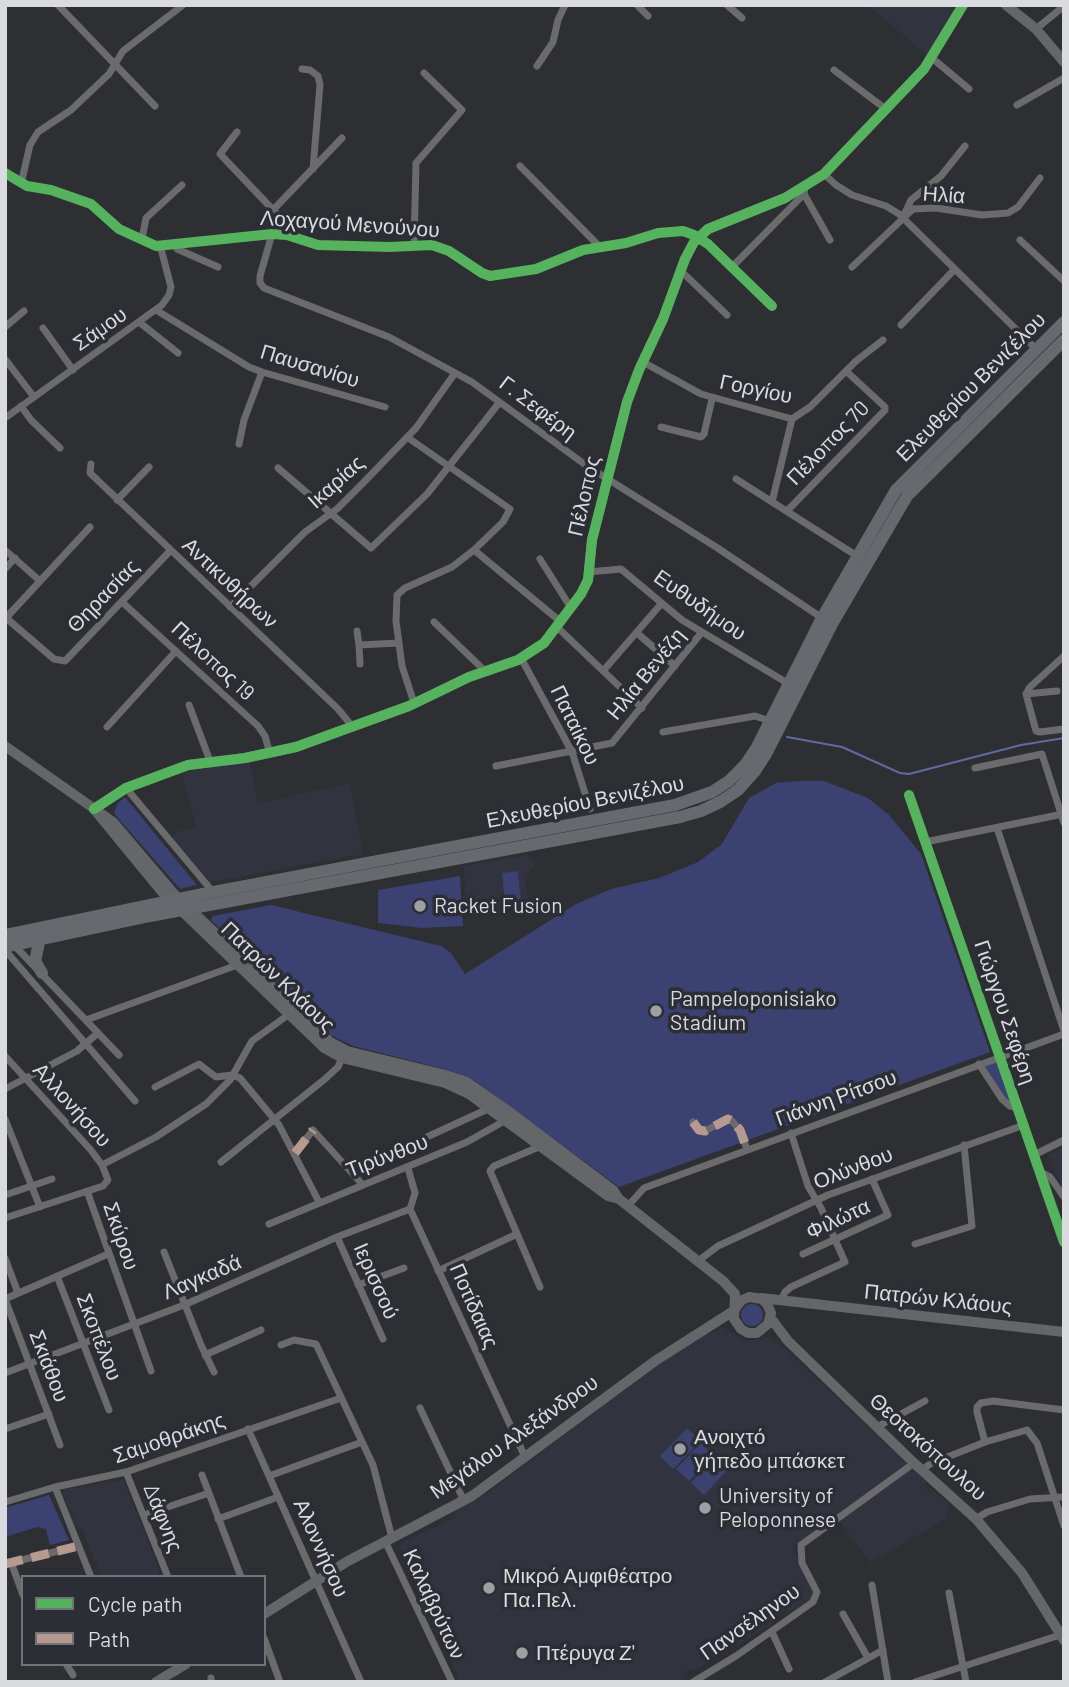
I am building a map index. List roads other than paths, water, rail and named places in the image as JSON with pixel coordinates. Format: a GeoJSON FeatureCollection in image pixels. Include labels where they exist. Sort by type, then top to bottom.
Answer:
{"type":"FeatureCollection","features":[{"type":"Feature","properties":{"kind":"main road"},"geometry":{"type":"LineString","coordinates":[[698,237],[713,227],[805,190],[824,174],[887,110],[932,58],[963,5]]}},
{"type":"Feature","properties":{"kind":"main road"},"geometry":{"type":"LineString","coordinates":[[1006,5],[1036,29],[1064,62]]}},
{"type":"Feature","properties":{"kind":"main road","name":"Πέλοπος"},"geometry":{"type":"LineString","coordinates":[[94,808],[126,788],[188,765],[270,754],[296,747],[414,703],[539,648],[586,586],[592,540],[627,402],[688,252],[698,237]]}},
{"type":"Feature","properties":{"kind":"main road","name":"Ελευθερίου Βενιζέλου"},"geometry":{"type":"LineString","coordinates":[[7,943],[40,938],[180,905],[213,892],[694,800],[729,781],[745,765],[822,618],[891,498],[1064,322]]}},
{"type":"Feature","properties":{"kind":"main road","name":"Ελευθερίου Βενιζέλου"},"geometry":{"type":"LineString","coordinates":[[7,943],[180,905],[680,817],[720,803],[738,790],[766,754],[832,624],[907,496],[1064,340]]}},
{"type":"Feature","properties":{"kind":"main road","name":"Πατρών Κλάους"},"geometry":{"type":"LineString","coordinates":[[5,746],[113,822],[180,905],[324,1038],[359,1055],[461,1079],[613,1190],[624,1203]]}},
{"type":"Feature","properties":{"kind":"main road"},"geometry":{"type":"LineString","coordinates":[[40,938],[35,961],[42,973]]}},
{"type":"Feature","properties":{"kind":"main road","name":"Πατρών Κλάους"},"geometry":{"type":"LineString","coordinates":[[241,963],[288,1015],[324,1048],[342,1058],[452,1085],[489,1108],[506,1114],[541,1146],[608,1196],[624,1203],[697,1256]]}},
{"type":"Feature","properties":{"kind":"main road"},"geometry":{"type":"LineString","coordinates":[[697,1256],[767,1304],[771,1315]]}},
{"type":"Feature","properties":{"kind":"main road"},"geometry":{"type":"LineString","coordinates":[[697,1256],[701,1265],[736,1294],[734,1319],[741,1329]]}},
{"type":"Feature","properties":{"kind":"main road"},"geometry":{"type":"LineString","coordinates":[[735,1308],[741,1300],[756,1297]]}},
{"type":"Feature","properties":{"kind":"main road","name":"Πατρών Κλάους"},"geometry":{"type":"LineString","coordinates":[[756,1297],[1064,1332]]}},
{"type":"Feature","properties":{"kind":"main road"},"geometry":{"type":"LineString","coordinates":[[761,1331],[768,1324],[771,1315],[784,1305],[808,1304]]}},
{"type":"Feature","properties":{"kind":"main road","name":"Μεγάλου Αλεξάνδρου"},"geometry":{"type":"LineString","coordinates":[[266,1613],[316,1581],[464,1501],[645,1368],[735,1308]]}},
{"type":"Feature","properties":{"kind":"main road","name":"Θεοτοκόπουλου"},"geometry":{"type":"LineString","coordinates":[[771,1315],[789,1341],[918,1467],[976,1519]]}},
{"type":"Feature","properties":{"kind":"main road"},"geometry":{"type":"LineString","coordinates":[[708,1326],[724,1323],[748,1333],[761,1331],[789,1341]]}},
{"type":"Feature","properties":{"kind":"main road"},"geometry":{"type":"LineString","coordinates":[[976,1519],[1022,1573],[1062,1638]]}},
{"type":"Feature","properties":{"kind":"main road"},"geometry":{"type":"LineString","coordinates":[[156,1682],[183,1666]]}},
{"type":"Feature","properties":{"kind":"street"},"geometry":{"type":"LineString","coordinates":[[58,5],[155,106]]}},
{"type":"Feature","properties":{"kind":"street"},"geometry":{"type":"LineString","coordinates":[[21,184],[27,155],[35,135],[72,110],[105,78],[123,51],[183,5]]}},
{"type":"Feature","properties":{"kind":"street"},"geometry":{"type":"LineString","coordinates":[[537,66],[552,42],[565,5]]}},
{"type":"Feature","properties":{"kind":"street"},"geometry":{"type":"LineString","coordinates":[[636,5],[648,16]]}},
{"type":"Feature","properties":{"kind":"street"},"geometry":{"type":"LineString","coordinates":[[727,5],[742,18]]}},
{"type":"Feature","properties":{"kind":"street"},"geometry":{"type":"LineString","coordinates":[[1036,29],[1064,6]]}},
{"type":"Feature","properties":{"kind":"street"},"geometry":{"type":"LineString","coordinates":[[932,58],[970,89]]}},
{"type":"Feature","properties":{"kind":"street"},"geometry":{"type":"LineString","coordinates":[[302,69],[318,76],[320,85],[313,169]]}},
{"type":"Feature","properties":{"kind":"street"},"geometry":{"type":"LineString","coordinates":[[834,70],[887,110]]}},
{"type":"Feature","properties":{"kind":"street"},"geometry":{"type":"LineString","coordinates":[[414,246],[416,163],[462,110],[424,73]]}},
{"type":"Feature","properties":{"kind":"street"},"geometry":{"type":"LineString","coordinates":[[1017,105],[1064,78]]}},
{"type":"Feature","properties":{"kind":"street"},"geometry":{"type":"LineString","coordinates":[[237,132],[221,149],[220,154],[295,234],[295,238]]}},
{"type":"Feature","properties":{"kind":"street"},"geometry":{"type":"LineString","coordinates":[[273,210],[342,138]]}},
{"type":"Feature","properties":{"kind":"street"},"geometry":{"type":"LineString","coordinates":[[903,217],[911,200],[937,180],[965,146]]}},
{"type":"Feature","properties":{"kind":"street"},"geometry":{"type":"LineString","coordinates":[[520,166],[600,247]]}},
{"type":"Feature","properties":{"kind":"street","name":"Λοχαγού Μενούνου"},"geometry":{"type":"LineString","coordinates":[[5,173],[21,184],[51,190],[91,204],[114,225],[153,245],[272,234],[322,246],[432,245],[443,248],[484,274],[496,276],[536,268],[571,254],[675,231],[698,237]]}},
{"type":"Feature","properties":{"kind":"street"},"geometry":{"type":"LineString","coordinates":[[824,174],[847,192],[886,206],[903,217],[1037,349]]}},
{"type":"Feature","properties":{"kind":"street","name":"Ηλία"},"geometry":{"type":"LineString","coordinates":[[852,267],[903,217],[916,208],[947,209],[974,215],[1008,213],[1018,207],[1040,178]]}},
{"type":"Feature","properties":{"kind":"street"},"geometry":{"type":"LineString","coordinates":[[142,239],[146,218],[181,185]]}},
{"type":"Feature","properties":{"kind":"street"},"geometry":{"type":"LineString","coordinates":[[732,267],[805,190],[830,240]]}},
{"type":"Feature","properties":{"kind":"street","name":"Γ. Σεφέρη"},"geometry":{"type":"LineString","coordinates":[[272,234],[260,276],[264,288],[389,337],[478,386],[607,480],[716,547],[822,618]]}},
{"type":"Feature","properties":{"kind":"street"},"geometry":{"type":"LineString","coordinates":[[698,237],[772,306]]}},
{"type":"Feature","properties":{"kind":"street"},"geometry":{"type":"LineString","coordinates":[[1020,240],[1064,281]]}},
{"type":"Feature","properties":{"kind":"street"},"geometry":{"type":"LineString","coordinates":[[174,243],[177,249],[218,267]]}},
{"type":"Feature","properties":{"kind":"street","name":"Σάμου"},"geometry":{"type":"LineString","coordinates":[[5,418],[139,323],[168,298],[171,290],[160,245]]}},
{"type":"Feature","properties":{"kind":"street"},"geometry":{"type":"LineString","coordinates":[[901,325],[955,269]]}},
{"type":"Feature","properties":{"kind":"street"},"geometry":{"type":"LineString","coordinates":[[680,271],[727,315]]}},
{"type":"Feature","properties":{"kind":"street","name":"Παυσανίου"},"geometry":{"type":"LineString","coordinates":[[156,310],[262,372],[385,407]]}},
{"type":"Feature","properties":{"kind":"street"},"geometry":{"type":"LineString","coordinates":[[5,327],[24,311]]}},
{"type":"Feature","properties":{"kind":"street"},"geometry":{"type":"LineString","coordinates":[[139,323],[178,353]]}},
{"type":"Feature","properties":{"kind":"street"},"geometry":{"type":"LineString","coordinates":[[43,328],[73,370]]}},
{"type":"Feature","properties":{"kind":"street","name":"Γοργίου"},"geometry":{"type":"LineString","coordinates":[[643,362],[683,386],[712,399],[792,419],[810,407],[846,371],[883,340]]}},
{"type":"Feature","properties":{"kind":"street"},"geometry":{"type":"LineString","coordinates":[[5,359],[34,397]]}},
{"type":"Feature","properties":{"kind":"street","name":"Πέλοπος 70"},"geometry":{"type":"LineString","coordinates":[[787,512],[885,410],[885,407],[846,371]]}},
{"type":"Feature","properties":{"kind":"street"},"geometry":{"type":"LineString","coordinates":[[239,444],[241,430],[262,372]]}},
{"type":"Feature","properties":{"kind":"street","name":"Ικαρίας"},"geometry":{"type":"LineString","coordinates":[[230,607],[304,532],[331,513],[407,437],[455,373]]}},
{"type":"Feature","properties":{"kind":"street"},"geometry":{"type":"LineString","coordinates":[[661,428],[701,437],[704,435],[712,399]]}},
{"type":"Feature","properties":{"kind":"street"},"geometry":{"type":"LineString","coordinates":[[278,468],[373,548],[418,505],[499,403]]}},
{"type":"Feature","properties":{"kind":"street"},"geometry":{"type":"LineString","coordinates":[[21,406],[30,419],[60,447]]}},
{"type":"Feature","properties":{"kind":"street"},"geometry":{"type":"LineString","coordinates":[[772,502],[792,419]]}},
{"type":"Feature","properties":{"kind":"street"},"geometry":{"type":"LineString","coordinates":[[407,437],[499,499],[510,510],[503,522],[452,567],[398,593],[398,643],[414,703]]}},
{"type":"Feature","properties":{"kind":"street","name":"Αντικυθήρων"},"geometry":{"type":"LineString","coordinates":[[91,464],[90,473],[338,709],[352,726]]}},
{"type":"Feature","properties":{"kind":"street"},"geometry":{"type":"LineString","coordinates":[[117,500],[149,467]]}},
{"type":"Feature","properties":{"kind":"street"},"geometry":{"type":"LineString","coordinates":[[736,479],[857,556]]}},
{"type":"Feature","properties":{"kind":"street"},"geometry":{"type":"LineString","coordinates":[[6,618],[90,527]]}},
{"type":"Feature","properties":{"kind":"street"},"geometry":{"type":"LineString","coordinates":[[5,550],[40,581]]}},
{"type":"Feature","properties":{"kind":"street"},"geometry":{"type":"LineString","coordinates":[[474,550],[559,625],[642,708]]}},
{"type":"Feature","properties":{"kind":"street","name":"Θηρασίας"},"geometry":{"type":"LineString","coordinates":[[6,618],[51,657],[59,661],[67,659],[170,551]]}},
{"type":"Feature","properties":{"kind":"street"},"geometry":{"type":"LineString","coordinates":[[5,569],[15,558]]}},
{"type":"Feature","properties":{"kind":"street"},"geometry":{"type":"LineString","coordinates":[[540,559],[571,608]]}},
{"type":"Feature","properties":{"kind":"street","name":"Ευθυδήμου"},"geometry":{"type":"LineString","coordinates":[[589,572],[619,568],[661,604],[702,632],[789,684]]}},
{"type":"Feature","properties":{"kind":"street","name":"Πέλοπος 19"},"geometry":{"type":"LineString","coordinates":[[122,601],[261,729],[270,754]]}},
{"type":"Feature","properties":{"kind":"street"},"geometry":{"type":"LineString","coordinates":[[603,671],[661,604]]}},
{"type":"Feature","properties":{"kind":"street"},"geometry":{"type":"LineString","coordinates":[[434,622],[485,671]]}},
{"type":"Feature","properties":{"kind":"street"},"geometry":{"type":"LineString","coordinates":[[357,631],[360,664]]}},
{"type":"Feature","properties":{"kind":"street","name":"Ηλία Βενέζη"},"geometry":{"type":"LineString","coordinates":[[496,766],[612,743],[702,632]]}},
{"type":"Feature","properties":{"kind":"street"},"geometry":{"type":"LineString","coordinates":[[637,633],[675,666]]}},
{"type":"Feature","properties":{"kind":"street"},"geometry":{"type":"LineString","coordinates":[[359,645],[398,643]]}},
{"type":"Feature","properties":{"kind":"street"},"geometry":{"type":"LineString","coordinates":[[107,727],[176,651]]}},
{"type":"Feature","properties":{"kind":"street"},"geometry":{"type":"LineString","coordinates":[[1064,656],[1030,687],[1027,694],[1035,729],[1040,732],[1064,729]]}},
{"type":"Feature","properties":{"kind":"street","name":"Παταίκου"},"geometry":{"type":"LineString","coordinates":[[521,658],[572,752],[590,809]]}},
{"type":"Feature","properties":{"kind":"street"},"geometry":{"type":"LineString","coordinates":[[1027,694],[1057,691]]}},
{"type":"Feature","properties":{"kind":"street"},"geometry":{"type":"LineString","coordinates":[[189,705],[210,761]]}},
{"type":"Feature","properties":{"kind":"street"},"geometry":{"type":"LineString","coordinates":[[663,732],[755,716],[770,721]]}},
{"type":"Feature","properties":{"kind":"street"},"geometry":{"type":"LineString","coordinates":[[925,842],[1063,817],[1042,754],[975,768]]}},
{"type":"Feature","properties":{"kind":"street"},"geometry":{"type":"LineString","coordinates":[[126,788],[213,892]]}},
{"type":"Feature","properties":{"kind":"street","name":"Γιώργου Σεφέρη"},"geometry":{"type":"LineString","coordinates":[[909,795],[1064,1242]]}},
{"type":"Feature","properties":{"kind":"street"},"geometry":{"type":"LineString","coordinates":[[997,828],[1064,1032]]}},
{"type":"Feature","properties":{"kind":"street"},"geometry":{"type":"LineString","coordinates":[[7,943],[42,973],[119,1055]]}},
{"type":"Feature","properties":{"kind":"street"},"geometry":{"type":"LineString","coordinates":[[7,943],[86,1044],[135,1101]]}},
{"type":"Feature","properties":{"kind":"street"},"geometry":{"type":"LineString","coordinates":[[86,1020],[241,963]]}},
{"type":"Feature","properties":{"kind":"street"},"geometry":{"type":"LineString","coordinates":[[102,1165],[156,1137],[219,1094],[234,1075],[252,1041],[288,1015]]}},
{"type":"Feature","properties":{"kind":"street","name":"Γιάννη Ρίτσου"},"geometry":{"type":"LineString","coordinates":[[624,1203],[644,1188],[1064,1032]]}},
{"type":"Feature","properties":{"kind":"street"},"geometry":{"type":"LineString","coordinates":[[5,1089],[77,1051],[98,1033]]}},
{"type":"Feature","properties":{"kind":"street","name":"Αλλονήσου"},"geometry":{"type":"LineString","coordinates":[[5,1056],[102,1165],[108,1180],[103,1186],[88,1191]]}},
{"type":"Feature","properties":{"kind":"street"},"geometry":{"type":"LineString","coordinates":[[221,1162],[276,1121],[335,1071],[342,1058]]}},
{"type":"Feature","properties":{"kind":"street"},"geometry":{"type":"LineString","coordinates":[[155,1087],[200,1064],[216,1077],[234,1075],[245,1083],[276,1121],[319,1202]]}},
{"type":"Feature","properties":{"kind":"street"},"geometry":{"type":"LineString","coordinates":[[979,1064],[1002,1099],[1010,1106],[1018,1108]]}},
{"type":"Feature","properties":{"kind":"street"},"geometry":{"type":"LineString","coordinates":[[416,1142],[489,1108]]}},
{"type":"Feature","properties":{"kind":"street","name":"Τιρύνθου"},"geometry":{"type":"LineString","coordinates":[[269,1224],[467,1142],[506,1114]]}},
{"type":"Feature","properties":{"kind":"street"},"geometry":{"type":"LineString","coordinates":[[5,1119],[40,1207]]}},
{"type":"Feature","properties":{"kind":"street"},"geometry":{"type":"LineString","coordinates":[[693,1122],[699,1130],[705,1131],[727,1119],[732,1121],[740,1130],[747,1149]]}},
{"type":"Feature","properties":{"kind":"street","name":"Ολύνθου"},"geometry":{"type":"LineString","coordinates":[[697,1256],[817,1200],[1024,1125]]}},
{"type":"Feature","properties":{"kind":"street"},"geometry":{"type":"LineString","coordinates":[[295,1153],[313,1130],[362,1184]]}},
{"type":"Feature","properties":{"kind":"street"},"geometry":{"type":"LineString","coordinates":[[781,1300],[791,1287],[842,1265],[844,1258],[808,1186],[792,1133]]}},
{"type":"Feature","properties":{"kind":"street"},"geometry":{"type":"LineString","coordinates":[[1034,1155],[1064,1140]]}},
{"type":"Feature","properties":{"kind":"street"},"geometry":{"type":"LineString","coordinates":[[915,1244],[971,1227],[964,1145]]}},
{"type":"Feature","properties":{"kind":"street"},"geometry":{"type":"LineString","coordinates":[[540,1287],[490,1171],[494,1166],[541,1146]]}},
{"type":"Feature","properties":{"kind":"street","name":"Ποτίδαιας"},"geometry":{"type":"LineString","coordinates":[[408,1168],[415,1193],[410,1209],[525,1457]]}},
{"type":"Feature","properties":{"kind":"street"},"geometry":{"type":"LineString","coordinates":[[1040,1172],[1050,1177],[1064,1197]]}},
{"type":"Feature","properties":{"kind":"street"},"geometry":{"type":"LineString","coordinates":[[5,1195],[52,1179]]}},
{"type":"Feature","properties":{"kind":"street","name":"Φιλώτα"},"geometry":{"type":"LineString","coordinates":[[803,1254],[888,1215],[872,1179]]}},
{"type":"Feature","properties":{"kind":"street"},"geometry":{"type":"LineString","coordinates":[[5,1218],[88,1191]]}},
{"type":"Feature","properties":{"kind":"street","name":"Σκύρου"},"geometry":{"type":"LineString","coordinates":[[88,1191],[151,1371]]}},
{"type":"Feature","properties":{"kind":"street","name":"Λαγκαδά"},"geometry":{"type":"LineString","coordinates":[[5,1373],[184,1305],[337,1237],[410,1209]]}},
{"type":"Feature","properties":{"kind":"street"},"geometry":{"type":"LineString","coordinates":[[438,1270],[517,1234]]}},
{"type":"Feature","properties":{"kind":"street","name":"Ιερισσού"},"geometry":{"type":"LineString","coordinates":[[337,1237],[383,1339]]}},
{"type":"Feature","properties":{"kind":"street"},"geometry":{"type":"LineString","coordinates":[[164,1252],[214,1372]]}},
{"type":"Feature","properties":{"kind":"street"},"geometry":{"type":"LineString","coordinates":[[5,1299],[108,1254]]}},
{"type":"Feature","properties":{"kind":"street"},"geometry":{"type":"LineString","coordinates":[[5,1258],[18,1293]]}},
{"type":"Feature","properties":{"kind":"street"},"geometry":{"type":"LineString","coordinates":[[358,1285],[404,1268]]}},
{"type":"Feature","properties":{"kind":"street","name":"Σκοπέλου"},"geometry":{"type":"LineString","coordinates":[[57,1276],[109,1410]]}},
{"type":"Feature","properties":{"kind":"street","name":"Σκιάθου"},"geometry":{"type":"LineString","coordinates":[[5,1299],[60,1445]]}},
{"type":"Feature","properties":{"kind":"street"},"geometry":{"type":"LineString","coordinates":[[205,1354],[261,1330]]}},
{"type":"Feature","properties":{"kind":"street","name":"Καλαβρύτων"},"geometry":{"type":"LineString","coordinates":[[281,1345],[293,1340],[316,1345],[375,1471],[389,1540],[452,1682]]}},
{"type":"Feature","properties":{"kind":"street","name":"Σαμοθράκης"},"geometry":{"type":"LineString","coordinates":[[5,1502],[55,1487],[126,1472],[341,1398]]}},
{"type":"Feature","properties":{"kind":"street"},"geometry":{"type":"LineString","coordinates":[[877,1427],[925,1401]]}},
{"type":"Feature","properties":{"kind":"street"},"geometry":{"type":"LineString","coordinates":[[985,1442],[977,1412],[981,1403],[993,1401],[1064,1410]]}},
{"type":"Feature","properties":{"kind":"street"},"geometry":{"type":"LineString","coordinates":[[420,1408],[464,1501]]}},
{"type":"Feature","properties":{"kind":"street"},"geometry":{"type":"LineString","coordinates":[[5,1429],[49,1414]]}},
{"type":"Feature","properties":{"kind":"street","name":"Αλοννήσου"},"geometry":{"type":"LineString","coordinates":[[248,1429],[361,1682]]}},
{"type":"Feature","properties":{"kind":"street"},"geometry":{"type":"LineString","coordinates":[[918,1467],[985,1442],[1027,1430],[1037,1443],[1064,1526]]}},
{"type":"Feature","properties":{"kind":"street"},"geometry":{"type":"LineString","coordinates":[[269,1476],[362,1441]]}},
{"type":"Feature","properties":{"kind":"street","name":"Πανσέληνου"},"geometry":{"type":"LineString","coordinates":[[692,1682],[705,1679],[810,1604],[816,1597],[816,1588],[801,1560],[801,1545],[918,1467]]}},
{"type":"Feature","properties":{"kind":"street","name":"Δάφνης"},"geometry":{"type":"LineString","coordinates":[[126,1472],[167,1575]]}},
{"type":"Feature","properties":{"kind":"street"},"geometry":{"type":"LineString","coordinates":[[202,1475],[240,1575]]}},
{"type":"Feature","properties":{"kind":"street"},"geometry":{"type":"LineString","coordinates":[[55,1487],[90,1575]]}},
{"type":"Feature","properties":{"kind":"street"},"geometry":{"type":"LineString","coordinates":[[144,1515],[209,1493]]}},
{"type":"Feature","properties":{"kind":"street"},"geometry":{"type":"LineString","coordinates":[[218,1519],[278,1497]]}},
{"type":"Feature","properties":{"kind":"street","name":"Θεοτοκόπουλου"},"geometry":{"type":"LineString","coordinates":[[976,1519],[987,1512],[1030,1499],[1064,1497]]}},
{"type":"Feature","properties":{"kind":"street"},"geometry":{"type":"LineString","coordinates":[[21,1591],[8,1563],[79,1546]]}},
{"type":"Feature","properties":{"kind":"street"},"geometry":{"type":"LineString","coordinates":[[872,1585],[888,1682]]}},
{"type":"Feature","properties":{"kind":"street"},"geometry":{"type":"LineString","coordinates":[[949,1592],[966,1682]]}},
{"type":"Feature","properties":{"kind":"street"},"geometry":{"type":"LineString","coordinates":[[843,1614],[868,1658]]}},
{"type":"Feature","properties":{"kind":"street"},"geometry":{"type":"LineString","coordinates":[[772,1632],[789,1670]]}},
{"type":"Feature","properties":{"kind":"street"},"geometry":{"type":"LineString","coordinates":[[915,1682],[1062,1638]]}},
{"type":"Feature","properties":{"kind":"street"},"geometry":{"type":"LineString","coordinates":[[266,1643],[281,1682]]}},
{"type":"Feature","properties":{"kind":"street"},"geometry":{"type":"LineString","coordinates":[[825,1682],[883,1650]]}},
{"type":"Feature","properties":{"kind":"street"},"geometry":{"type":"LineString","coordinates":[[67,1666],[73,1675]]}},
{"type":"Feature","properties":{"kind":"waterway"},"geometry":{"type":"LineString","coordinates":[[787,737],[842,747],[900,773],[909,774],[1021,745],[1064,738]]}},
{"type":"Feature","properties":{"kind":"place","name":"Racket Fusion"},"geometry":{"type":"Point","coordinates":[420,906]}},
{"type":"Feature","properties":{"kind":"place","name":"Pampeloponisiako Stadium"},"geometry":{"type":"Point","coordinates":[656,1011]}},
{"type":"Feature","properties":{"kind":"place","name":"Ανοιχτό γήπεδο μπάσκετ"},"geometry":{"type":"Point","coordinates":[680,1449]}},
{"type":"Feature","properties":{"kind":"place","name":"University of Peloponnese"},"geometry":{"type":"Point","coordinates":[705,1508]}},
{"type":"Feature","properties":{"kind":"place","name":"Μικρό Αμφιθέατρο Πα.Πελ."},"geometry":{"type":"Point","coordinates":[489,1588]}},
{"type":"Feature","properties":{"kind":"place","name":"Πτέρυγα Ζ'"},"geometry":{"type":"Point","coordinates":[522,1653]}}]}
